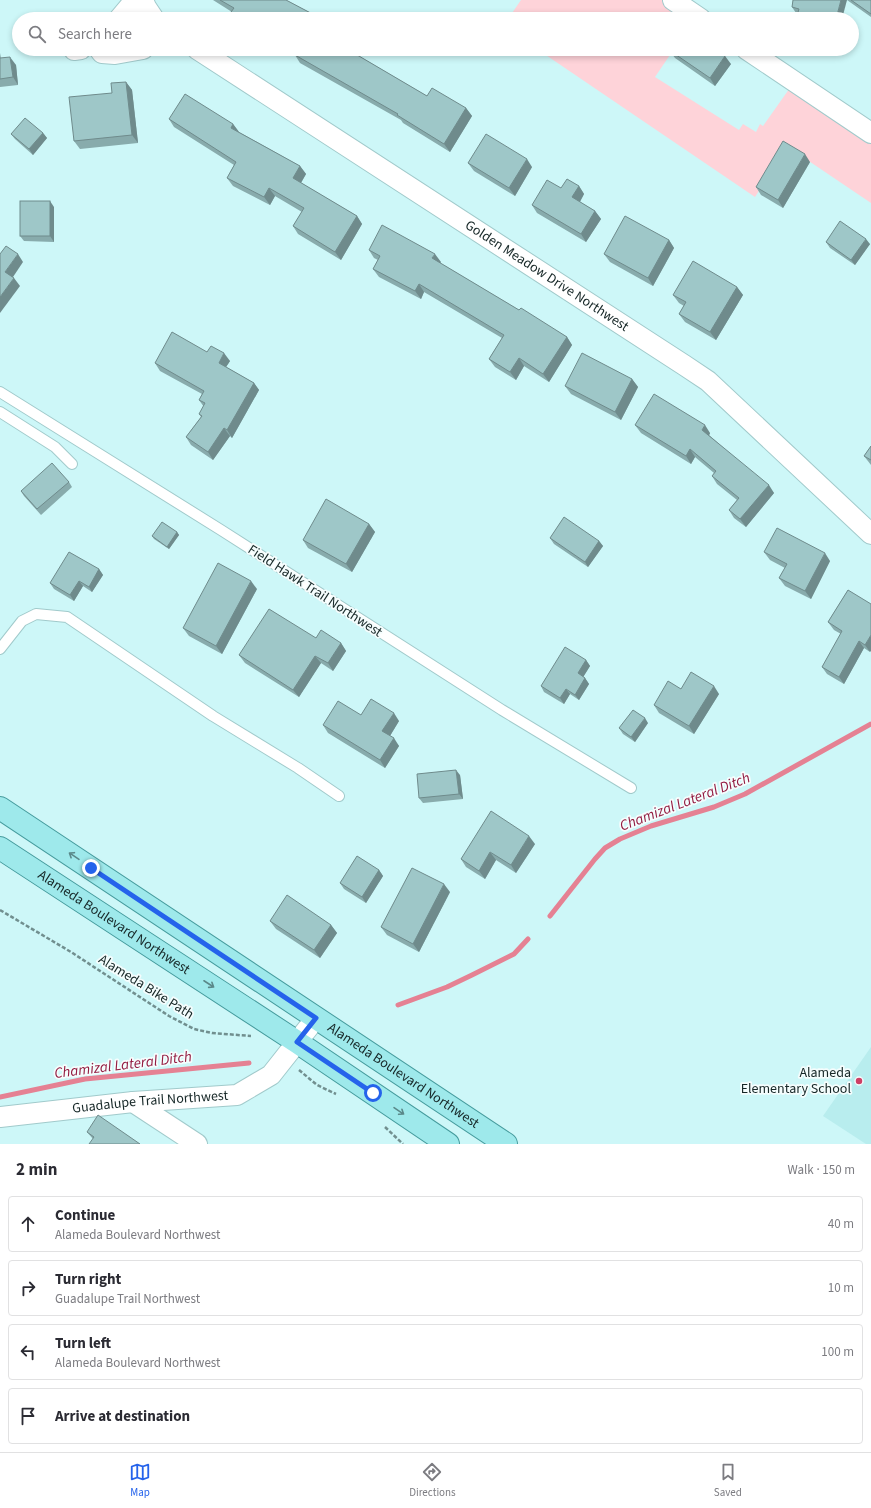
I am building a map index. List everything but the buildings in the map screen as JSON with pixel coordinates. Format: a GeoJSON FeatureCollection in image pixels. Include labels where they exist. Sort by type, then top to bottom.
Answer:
{"type":"FeatureCollection","features":[{"type":"Feature","properties":{"kind":"main road","name":"Alameda Boulevard Northwest"},"geometry":{"type":"LineString","coordinates":[[0,808],[506,1144]]}},
{"type":"Feature","properties":{"kind":"main road","name":"Alameda Boulevard Northwest"},"geometry":{"type":"LineString","coordinates":[[0,848],[297,1042],[448,1144]]}},
{"type":"Feature","properties":{"kind":"street"},"geometry":{"type":"LineString","coordinates":[[125,12],[135,0]]}},
{"type":"Feature","properties":{"kind":"street"},"geometry":{"type":"LineString","coordinates":[[143,0],[149,12]]}},
{"type":"Feature","properties":{"kind":"street"},"geometry":{"type":"LineString","coordinates":[[673,0],[691,12]]}},
{"type":"Feature","properties":{"kind":"street","name":"Golden Meadow Drive Northwest"},"geometry":{"type":"LineString","coordinates":[[208,56],[708,381],[871,534]]}},
{"type":"Feature","properties":{"kind":"street"},"geometry":{"type":"LineString","coordinates":[[756,56],[871,133]]}},
{"type":"Feature","properties":{"kind":"street","name":"Guadalupe Trail Northwest"},"geometry":{"type":"LineString","coordinates":[[0,1117],[133,1102],[237,1095],[271,1075],[316,1018]]}},
{"type":"Feature","properties":{"kind":"street"},"geometry":{"type":"LineString","coordinates":[[133,1102],[197,1144]]}},
{"type":"Feature","properties":{"kind":"lane","name":"Field Hawk Trail Northwest"},"geometry":{"type":"LineString","coordinates":[[0,392],[221,530],[502,710],[631,788]]}},
{"type":"Feature","properties":{"kind":"lane"},"geometry":{"type":"LineString","coordinates":[[0,412],[55,447],[72,464]]}},
{"type":"Feature","properties":{"kind":"lane"},"geometry":{"type":"LineString","coordinates":[[0,649],[22,621],[36,614],[67,617],[207,712],[298,768],[339,796]]}},
{"type":"Feature","properties":{"kind":"path","name":"Alameda Bike Path"},"geometry":{"type":"LineString","coordinates":[[0,910],[78,956],[169,1016],[194,1029],[212,1033],[257,1037]]}},
{"type":"Feature","properties":{"kind":"path"},"geometry":{"type":"LineString","coordinates":[[284,1058],[317,1085],[340,1096]]}},
{"type":"Feature","properties":{"kind":"path"},"geometry":{"type":"LineString","coordinates":[[383,1125],[403,1144]]}},
{"type":"Feature","properties":{"kind":"shaded area"},"geometry":{"type":"Polygon","coordinates":[[[521,0],[665,0],[683,12],[513,12],[521,0]]]}},
{"type":"Feature","properties":{"kind":"shaded area"},"geometry":{"type":"Polygon","coordinates":[[[547,56],[669,56],[655,77],[739,130],[743,124],[756,132],[760,124],[763,126],[792,85],[871,139],[871,203],[788,147],[755,197],[547,56]]]}},
{"type":"Feature","properties":{"kind":"shaded area","name":"Alameda Elementary School"},"geometry":{"type":"Polygon","coordinates":[[[871,1047],[871,1144],[866,1144],[823,1116],[871,1047]]]}},
{"type":"Feature","properties":{"kind":"waterway","name":"Chamizal Lateral Ditch"},"geometry":{"type":"LineString","coordinates":[[550,916],[595,859],[605,848],[620,839],[651,826],[714,807],[745,794],[871,724]]}},
{"type":"Feature","properties":{"kind":"waterway","name":"Chamizal Lateral Ditch"},"geometry":{"type":"LineString","coordinates":[[398,1005],[447,987],[514,954],[528,939]]}},
{"type":"Feature","properties":{"kind":"waterway","name":"Chamizal Lateral Ditch"},"geometry":{"type":"LineString","coordinates":[[0,1097],[85,1079],[249,1063]]}},
{"type":"Feature","properties":{"kind":"place","name":"Alameda Elementary School"},"geometry":{"type":"Point","coordinates":[859,1081]}},
{"type":"Feature","properties":{"kind":"route"},"geometry":{"type":"LineString","coordinates":[[91,868],[316,1018],[297,1042],[373,1093]]}}]}
